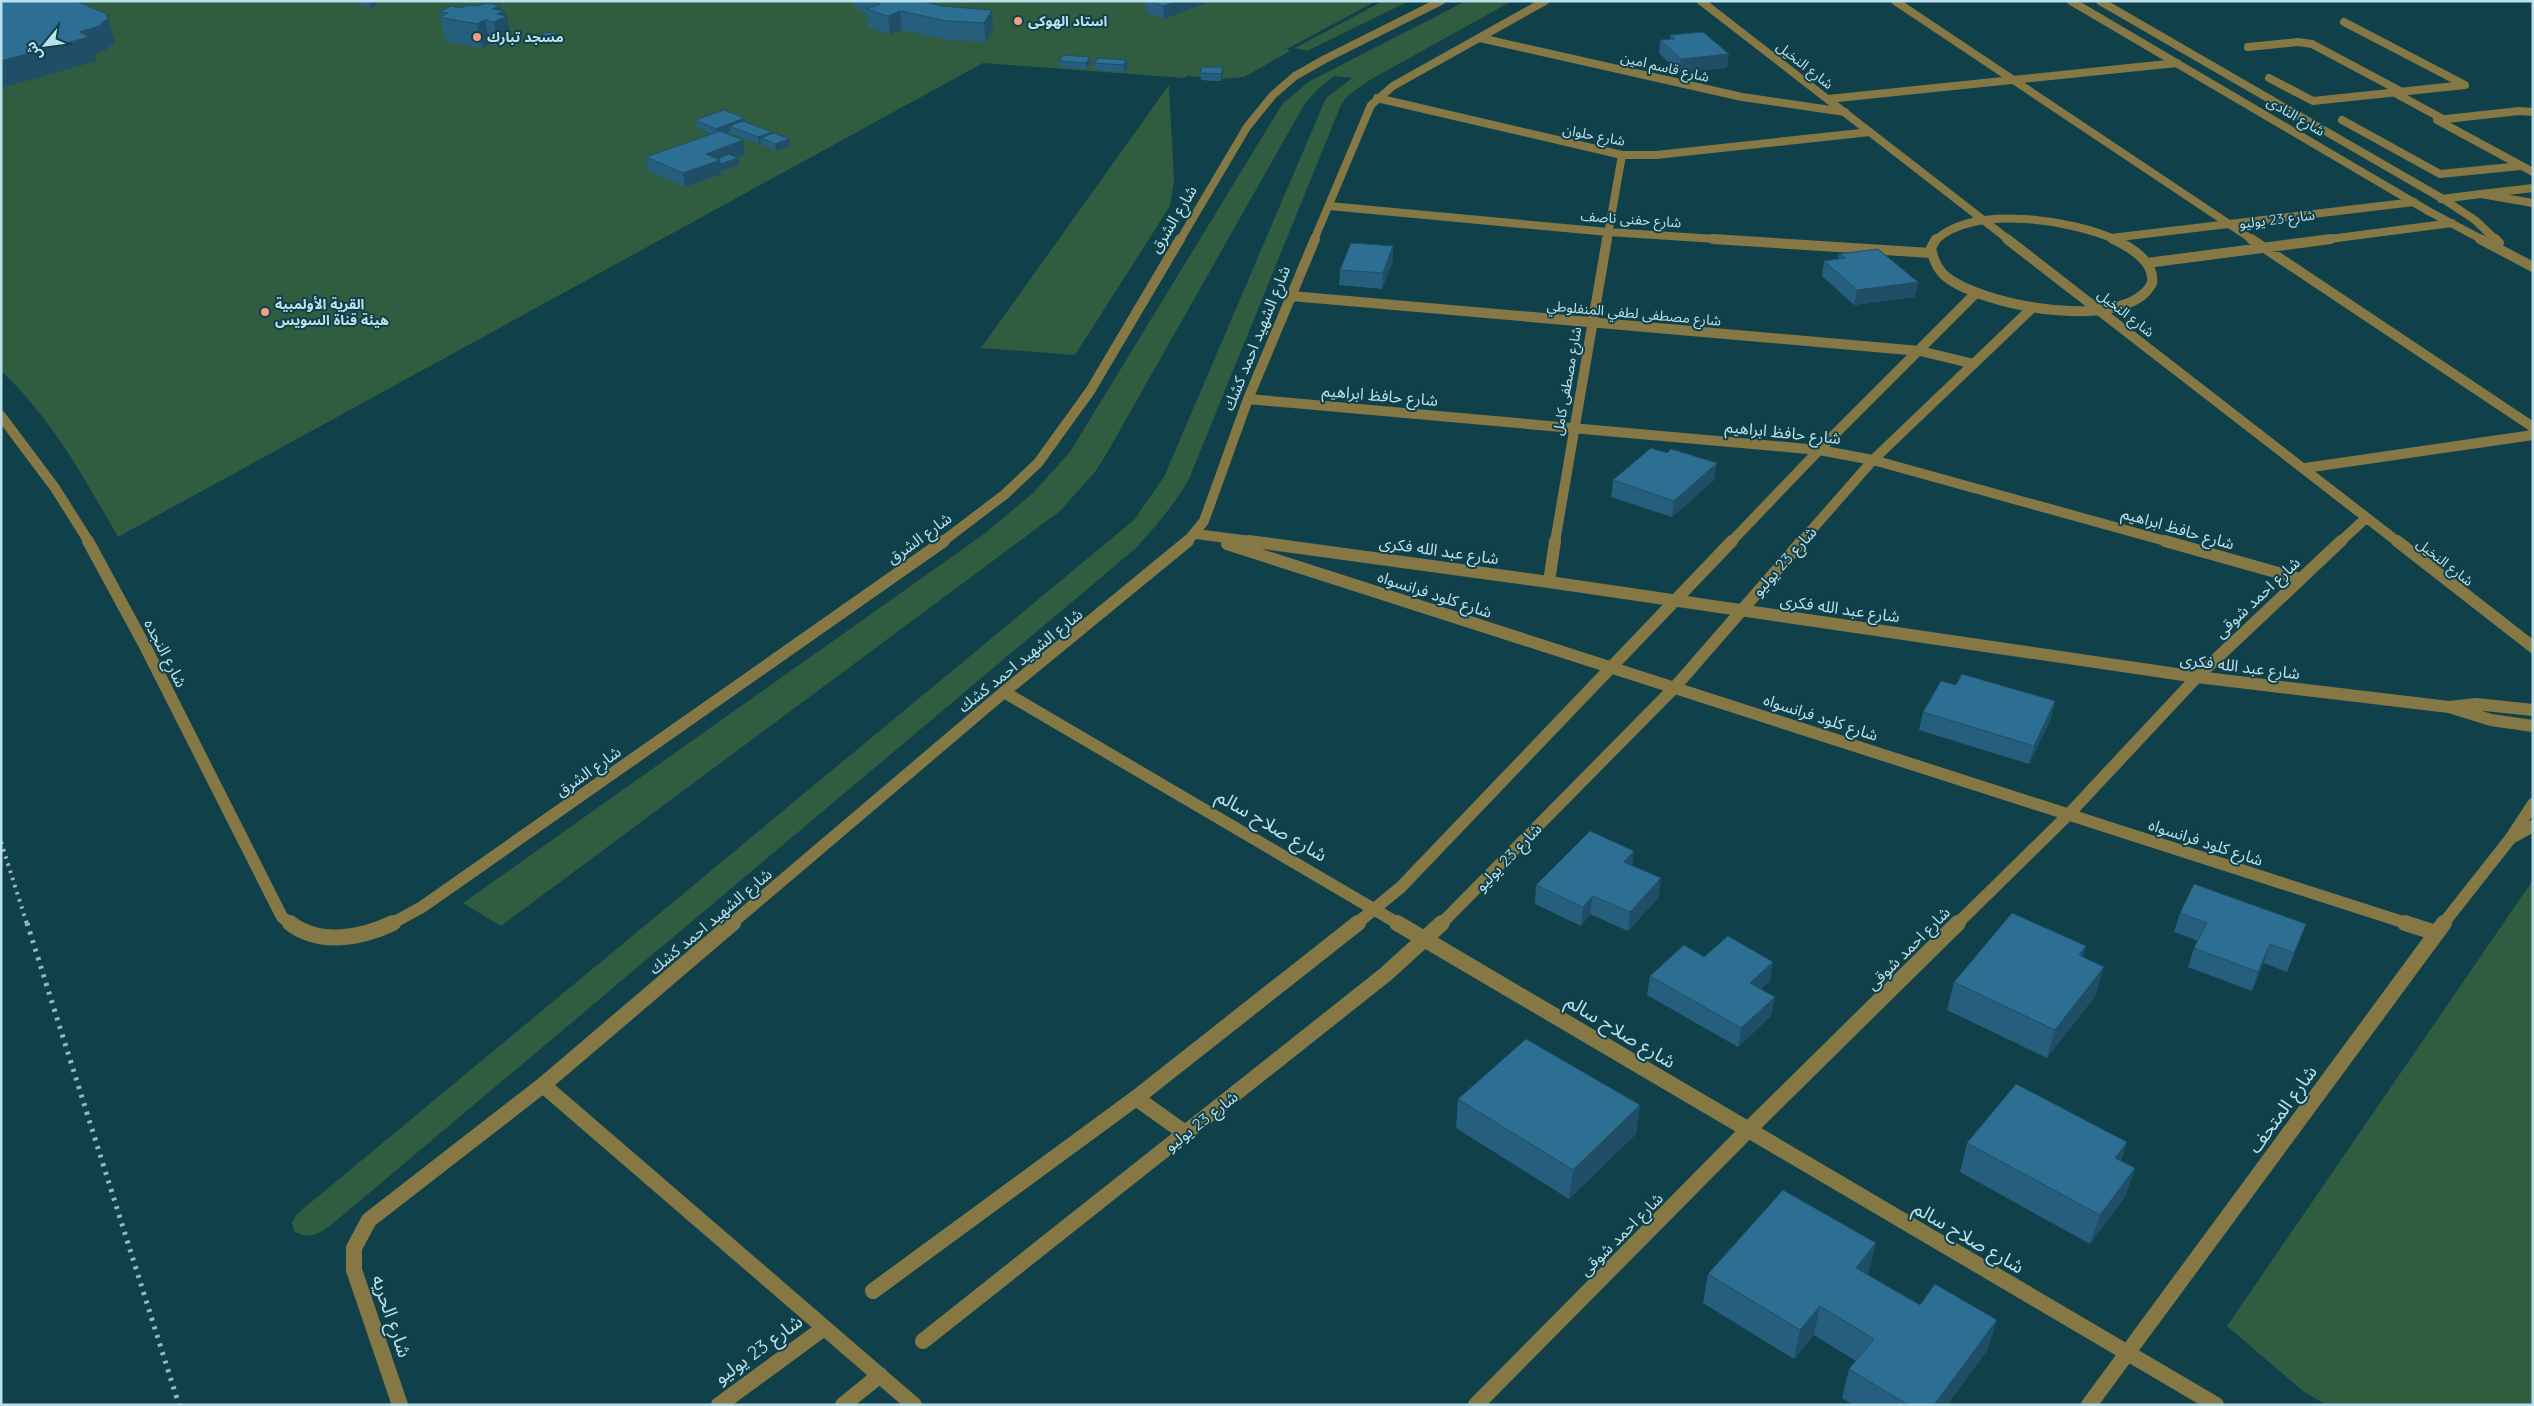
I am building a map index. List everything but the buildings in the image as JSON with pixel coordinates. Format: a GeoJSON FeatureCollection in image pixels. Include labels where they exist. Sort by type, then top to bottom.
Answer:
{"type":"FeatureCollection","features":[{"type":"Feature","properties":{"kind":"street","name":"شارع الشرق"},"geometry":{"type":"LineString","coordinates":[[282,917],[301,932],[332,937],[369,933],[407,918],[930,551],[1004,495],[1038,463],[1090,390],[1247,127],[1273,95],[1309,67],[1441,1]]}},
{"type":"Feature","properties":{"kind":"street","name":"شارع الشهيد احمد كشك"},"geometry":{"type":"LineString","coordinates":[[355,1240],[369,1220],[386,1204],[543,1085],[1004,692],[1175,554],[1196,534],[1204,521],[1248,399],[1329,206],[1366,112],[1377,98],[1394,86],[1545,1]]}},
{"type":"Feature","properties":{"kind":"street","name":"شارع النخيل"},"geometry":{"type":"LineString","coordinates":[[1701,1],[2533,647]]}},
{"type":"Feature","properties":{"kind":"street"},"geometry":{"type":"LineString","coordinates":[[1896,1],[2533,427]]}},
{"type":"Feature","properties":{"kind":"street","name":"شارع النادى"},"geometry":{"type":"LineString","coordinates":[[2071,1],[2449,224],[2508,252],[2533,267]]}},
{"type":"Feature","properties":{"kind":"street","name":"شارع النادى"},"geometry":{"type":"LineString","coordinates":[[2100,1],[2443,199],[2476,220],[2508,252]]}},
{"type":"Feature","properties":{"kind":"street"},"geometry":{"type":"LineString","coordinates":[[2270,78],[2313,101],[2465,85],[2344,22]]}},
{"type":"Feature","properties":{"kind":"street","name":"شارع قاسم امين"},"geometry":{"type":"LineString","coordinates":[[1480,38],[1742,97],[1845,112]]}},
{"type":"Feature","properties":{"kind":"street"},"geometry":{"type":"LineString","coordinates":[[2248,47],[2298,42],[2312,44],[2441,118],[2519,111],[2533,112]]}},
{"type":"Feature","properties":{"kind":"street"},"geometry":{"type":"LineString","coordinates":[[1828,100],[2200,60]]}},
{"type":"Feature","properties":{"kind":"street","name":"شارع حلوان"},"geometry":{"type":"LineString","coordinates":[[1377,98],[1622,155],[1656,155],[1870,132]]}},
{"type":"Feature","properties":{"kind":"street"},"geometry":{"type":"LineString","coordinates":[[2260,112],[2287,109]]}},
{"type":"Feature","properties":{"kind":"street"},"geometry":{"type":"LineString","coordinates":[[2441,118],[2438,121],[2533,172]]}},
{"type":"Feature","properties":{"kind":"street"},"geometry":{"type":"LineString","coordinates":[[2342,120],[2440,174],[2521,166]]}},
{"type":"Feature","properties":{"kind":"street","name":"شارع مصطفى كامل"},"geometry":{"type":"LineString","coordinates":[[1549,582],[1591,323],[1622,155]]}},
{"type":"Feature","properties":{"kind":"street","name":"شارع 23 يوليو"},"geometry":{"type":"LineString","coordinates":[[2111,238],[2533,188]]}},
{"type":"Feature","properties":{"kind":"street"},"geometry":{"type":"LineString","coordinates":[[2481,194],[2533,203]]}},
{"type":"Feature","properties":{"kind":"street","name":"شارع حفنى ناصف"},"geometry":{"type":"LineString","coordinates":[[1329,206],[1608,232],[1931,254]]}},
{"type":"Feature","properties":{"kind":"street"},"geometry":{"type":"LineString","coordinates":[[2009,219],[2054,223],[2088,230],[2111,238],[2132,250],[2147,263],[2153,275],[2151,287],[2140,297],[2123,305],[2099,310],[2070,311],[2032,308],[1976,293],[1952,281],[1937,267],[1931,254],[1934,242],[1945,233],[1962,225],[1984,221],[2009,219]]}},
{"type":"Feature","properties":{"kind":"street","name":"شارع 23 يوليو"},"geometry":{"type":"LineString","coordinates":[[2147,263],[2476,220]]}},
{"type":"Feature","properties":{"kind":"street"},"geometry":{"type":"LineString","coordinates":[[873,1291],[1136,1098],[1376,909],[1401,887],[1612,669],[1819,450],[1976,293]]}},
{"type":"Feature","properties":{"kind":"street","name":"شارع مصطفى لطفي المنفلوطي"},"geometry":{"type":"LineString","coordinates":[[1291,296],[1920,351],[1974,364]]}},
{"type":"Feature","properties":{"kind":"street","name":"شارع 23 يوليو"},"geometry":{"type":"LineString","coordinates":[[923,1341],[1386,974],[1460,906],[1675,687],[1740,610],[1873,460],[2032,308]]}},
{"type":"Feature","properties":{"kind":"street","name":"شارع حافظ ابراهيم"},"geometry":{"type":"LineString","coordinates":[[1248,399],[1819,450],[1873,460],[2300,579]]}},
{"type":"Feature","properties":{"kind":"street","name":"شارع النجده"},"geometry":{"type":"LineString","coordinates":[[1,416],[59,496],[145,644],[282,917]]}},
{"type":"Feature","properties":{"kind":"street"},"geometry":{"type":"LineString","coordinates":[[2304,468],[2533,435]]}},
{"type":"Feature","properties":{"kind":"street","name":"شارع احمد شوقى"},"geometry":{"type":"LineString","coordinates":[[1476,1405],[1748,1130],[2068,815],[2197,677],[2366,518]]}},
{"type":"Feature","properties":{"kind":"street","name":"شارع عبد الله فكرى"},"geometry":{"type":"LineString","coordinates":[[1196,534],[1549,582],[2197,677],[2449,707],[2491,720],[2533,726]]}},
{"type":"Feature","properties":{"kind":"street","name":"شارع كلود فرانسواه"},"geometry":{"type":"LineString","coordinates":[[1196,534],[2436,933]]}},
{"type":"Feature","properties":{"kind":"street","name":"شارع صلاح سالم"},"geometry":{"type":"LineString","coordinates":[[1004,692],[1376,909],[2216,1405]]}},
{"type":"Feature","properties":{"kind":"street","name":"شارع عبد الله فكرى"},"geometry":{"type":"LineString","coordinates":[[2449,707],[2476,704],[2533,710]]}},
{"type":"Feature","properties":{"kind":"street","name":"شارع المتحف"},"geometry":{"type":"LineString","coordinates":[[2089,1405],[2436,933],[2510,839],[2533,804]]}},
{"type":"Feature","properties":{"kind":"street","name":"شارع المتحف"},"geometry":{"type":"LineString","coordinates":[[2510,839],[2533,826]]}},
{"type":"Feature","properties":{"kind":"street"},"geometry":{"type":"LineString","coordinates":[[543,1085],[914,1405]]}},
{"type":"Feature","properties":{"kind":"street"},"geometry":{"type":"LineString","coordinates":[[1136,1098],[1185,1133]]}},
{"type":"Feature","properties":{"kind":"street","name":"شارع الحريه"},"geometry":{"type":"LineString","coordinates":[[355,1240],[352,1259],[356,1279],[400,1405]]}},
{"type":"Feature","properties":{"kind":"street","name":"شارع 23 يوليو"},"geometry":{"type":"LineString","coordinates":[[718,1405],[824,1328]]}},
{"type":"Feature","properties":{"kind":"street"},"geometry":{"type":"LineString","coordinates":[[843,1405],[880,1375]]}},
{"type":"Feature","properties":{"kind":"green space","name":"القرية الأولمبية هيئة قناة السويس"},"geometry":{"type":"Polygon","coordinates":[[[1,1],[1376,1],[1287,49],[1290,51],[1244,77],[1222,79],[1221,81],[1201,80],[1201,77],[1186,76],[1185,78],[983,63],[118,537],[80,471],[51,428],[36,408],[1,371],[1,1]]]}},
{"type":"Feature","properties":{"kind":"green space"},"geometry":{"type":"Polygon","coordinates":[[[1383,1],[1409,1],[1307,51],[1295,48],[1383,1]]]}},
{"type":"Feature","properties":{"kind":"green space"},"geometry":{"type":"Polygon","coordinates":[[[1466,1],[1512,1],[1368,81],[1347,96],[1341,105],[1189,479],[1151,532],[1136,548],[331,1225],[313,1235],[299,1234],[294,1231],[292,1223],[296,1215],[304,1208],[1134,520],[1164,477],[1326,98],[1352,78],[1334,76],[1317,90],[1304,105],[1107,453],[1095,472],[1060,511],[501,926],[463,903],[984,534],[1033,493],[1070,452],[1283,103],[1310,81],[1466,1]]]}},
{"type":"Feature","properties":{"kind":"green space"},"geometry":{"type":"Polygon","coordinates":[[[1169,85],[1174,181],[1170,206],[1075,355],[981,348],[1169,85]]]}},
{"type":"Feature","properties":{"kind":"green space"},"geometry":{"type":"Polygon","coordinates":[[[2533,880],[2533,1405],[2327,1405],[2304,1392],[2227,1326],[2533,880]]]}},
{"type":"Feature","properties":{"kind":"railway"},"geometry":{"type":"LineString","coordinates":[[1,842],[27,924]]}},
{"type":"Feature","properties":{"kind":"railway"},"geometry":{"type":"LineString","coordinates":[[27,923],[179,1405]]}},
{"type":"Feature","properties":{"kind":"place","name":"استاد الهوكى"},"geometry":{"type":"Point","coordinates":[1018,21]}},
{"type":"Feature","properties":{"kind":"place","name":"مسجد تبارك"},"geometry":{"type":"Point","coordinates":[477,37]}},
{"type":"Feature","properties":{"kind":"place","name":"القرية الأولمبية هيئة قناة السويس"},"geometry":{"type":"Point","coordinates":[265,312]}}]}
